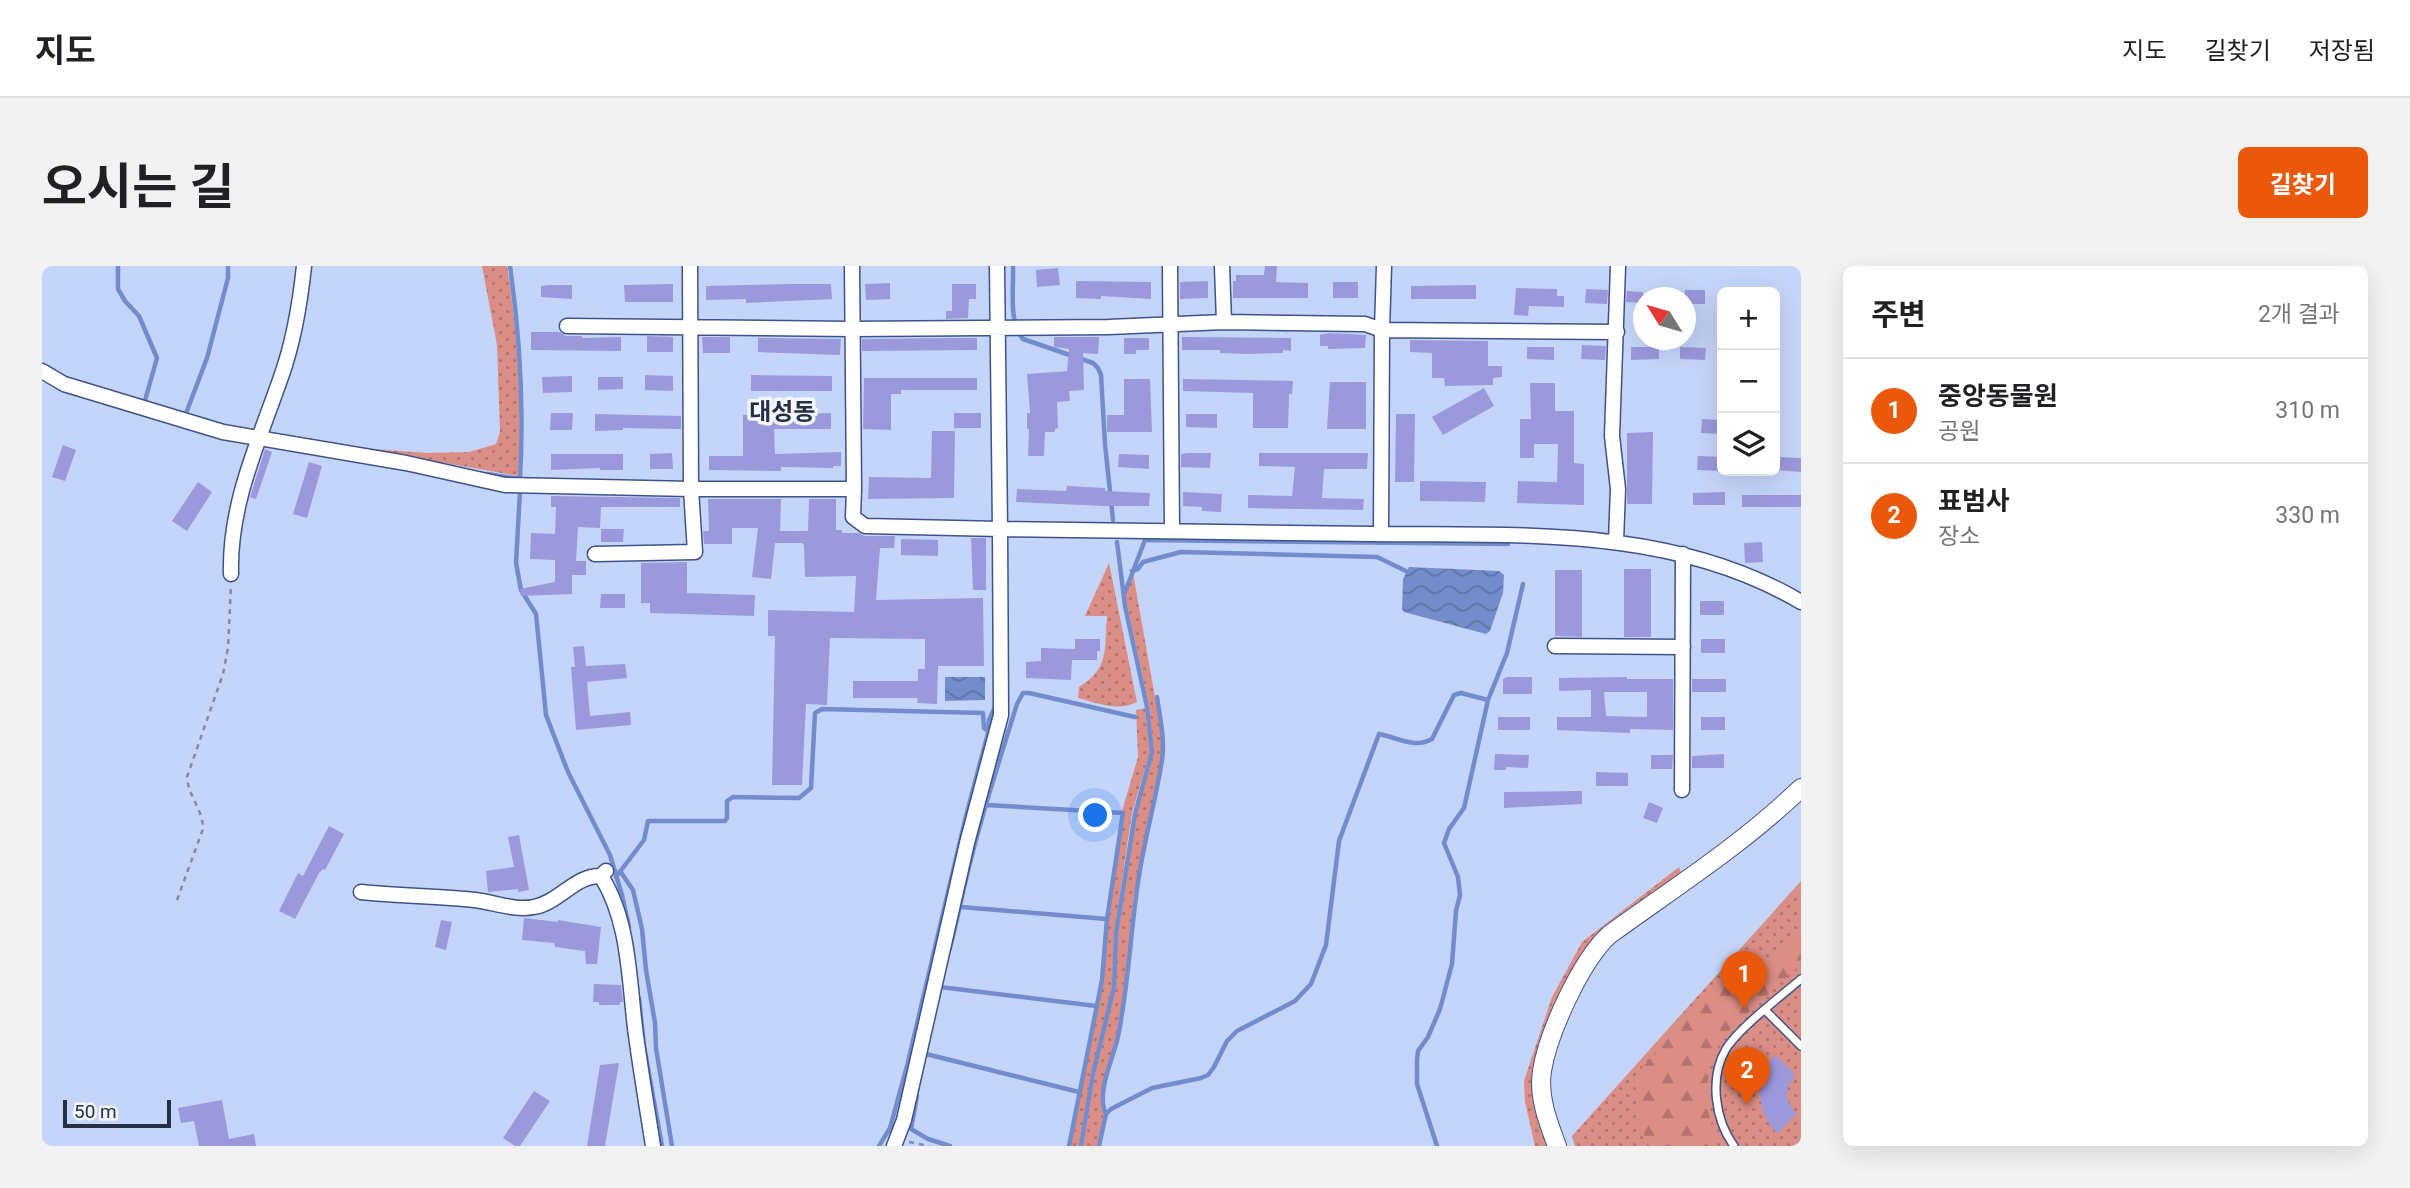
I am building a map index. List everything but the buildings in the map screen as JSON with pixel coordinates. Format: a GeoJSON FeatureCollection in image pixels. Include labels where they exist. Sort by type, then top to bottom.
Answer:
{"type":"FeatureCollection","features":[{"type":"Feature","properties":{"kind":"street"},"geometry":{"type":"LineString","coordinates":[[231,574],[231,540],[247,471],[282,374],[297,320],[304,266]]}},
{"type":"Feature","properties":{"kind":"street"},"geometry":{"type":"LineString","coordinates":[[595,554],[695,552],[691,489],[690,266]]}},
{"type":"Feature","properties":{"kind":"street"},"geometry":{"type":"LineString","coordinates":[[852,266],[853,517],[864,526],[1501,535],[1616,541],[1683,554],[1751,576],[1801,602]]}},
{"type":"Feature","properties":{"kind":"street"},"geometry":{"type":"LineString","coordinates":[[896,1143],[1000,715],[1000,529],[1009,327],[997,266]]}},
{"type":"Feature","properties":{"kind":"street"},"geometry":{"type":"LineString","coordinates":[[1170,266],[1172,531]]}},
{"type":"Feature","properties":{"kind":"street"},"geometry":{"type":"LineString","coordinates":[[1222,266],[1224,322]]}},
{"type":"Feature","properties":{"kind":"street"},"geometry":{"type":"LineString","coordinates":[[1381,534],[1384,266]]}},
{"type":"Feature","properties":{"kind":"street"},"geometry":{"type":"LineString","coordinates":[[1616,541],[1618,489],[1612,436],[1618,266]]}},
{"type":"Feature","properties":{"kind":"street"},"geometry":{"type":"LineString","coordinates":[[568,326],[851,329],[1170,326],[1224,322],[1365,324],[1382,330],[1616,332]]}},
{"type":"Feature","properties":{"kind":"street"},"geometry":{"type":"LineString","coordinates":[[43,377],[223,432],[405,463],[505,485],[854,489]]}},
{"type":"Feature","properties":{"kind":"street"},"geometry":{"type":"LineString","coordinates":[[1682,790],[1683,554]]}},
{"type":"Feature","properties":{"kind":"street"},"geometry":{"type":"LineString","coordinates":[[1555,646],[1682,647]]}},
{"type":"Feature","properties":{"kind":"street"},"geometry":{"type":"LineString","coordinates":[[1557,1146],[1546,1116],[1542,1072],[1560,1018],[1595,948],[1609,935],[1736,844],[1801,788]]}},
{"type":"Feature","properties":{"kind":"street"},"geometry":{"type":"LineString","coordinates":[[361,892],[432,896],[531,908],[551,902],[579,881],[603,874],[617,907],[626,952],[653,1146]]}},
{"type":"Feature","properties":{"kind":"lane"},"geometry":{"type":"LineString","coordinates":[[1734,1146],[1720,1118],[1716,1098],[1720,1063],[1731,1042],[1801,979]]}},
{"type":"Feature","properties":{"kind":"lane"},"geometry":{"type":"LineString","coordinates":[[1765,1010],[1801,1046]]}},
{"type":"Feature","properties":{"kind":"path"},"geometry":{"type":"LineString","coordinates":[[177,900],[203,829],[203,819],[189,789],[187,777],[223,674],[228,648],[231,574]]}},
{"type":"Feature","properties":{"kind":"path"},"geometry":{"type":"LineString","coordinates":[[896,1143],[929,1146]]}},
{"type":"Feature","properties":{"kind":"shaded area"},"geometry":{"type":"Polygon","coordinates":[[[482,266],[507,266],[518,371],[518,476],[361,448],[427,453],[469,452],[496,444],[500,432],[497,345],[482,266]]]}},
{"type":"Feature","properties":{"kind":"shaded area"},"geometry":{"type":"Polygon","coordinates":[[[1109,563],[1137,702],[1123,706],[1108,706],[1078,698],[1079,687],[1096,673],[1104,657],[1107,616],[1085,616],[1109,563]]]}},
{"type":"Feature","properties":{"kind":"shaded area"},"geometry":{"type":"Polygon","coordinates":[[[1133,573],[1162,737],[1161,759],[1133,901],[1127,977],[1115,1042],[1102,1090],[1101,1108],[1104,1114],[1097,1146],[1083,1146],[1095,1074],[1115,989],[1118,934],[1136,815],[1154,752],[1149,706],[1125,595],[1133,573]]]}},
{"type":"Feature","properties":{"kind":"shaded area"},"geometry":{"type":"Polygon","coordinates":[[[1145,708],[1150,752],[1132,813],[1114,933],[1112,988],[1079,1146],[1070,1146],[1103,980],[1122,811],[1138,757],[1136,710],[1145,708]]]}},
{"type":"Feature","properties":{"kind":"shaded area"},"geometry":{"type":"Polygon","coordinates":[[[1679,867],[1682,876],[1603,934],[1541,1046],[1549,1146],[1535,1146],[1525,1102],[1524,1081],[1552,997],[1582,942],[1679,867]]]}},
{"type":"Feature","properties":{"kind":"shaded area"},"geometry":{"type":"Polygon","coordinates":[[[1801,881],[1801,1146],[1575,1146],[1572,1136],[1801,881]]]}},
{"type":"Feature","properties":{"kind":"green space"},"geometry":{"type":"Polygon","coordinates":[[[1801,932],[1801,964],[1724,1035],[1711,1059],[1705,1100],[1716,1141],[1713,1146],[1649,1146],[1641,1127],[1634,1077],[1723,977],[1752,975],[1801,932]]]}},
{"type":"Feature","properties":{"kind":"water"},"geometry":{"type":"Polygon","coordinates":[[[1409,567],[1499,571],[1504,575],[1503,593],[1490,631],[1486,634],[1404,612],[1403,579],[1409,567]]]}},
{"type":"Feature","properties":{"kind":"water"},"geometry":{"type":"Polygon","coordinates":[[[945,677],[985,677],[985,700],[945,701],[945,677]]]}},
{"type":"Feature","properties":{"kind":"waterway"},"geometry":{"type":"LineString","coordinates":[[118,266],[118,289],[139,316],[157,358],[144,404]]}},
{"type":"Feature","properties":{"kind":"waterway"},"geometry":{"type":"LineString","coordinates":[[185,416],[207,358],[228,278],[228,266]]}},
{"type":"Feature","properties":{"kind":"waterway"},"geometry":{"type":"LineString","coordinates":[[487,474],[520,479],[520,372],[510,266]]}},
{"type":"Feature","properties":{"kind":"waterway"},"geometry":{"type":"LineString","coordinates":[[1013,266],[1015,323],[1023,339],[1093,363],[1101,375],[1113,520]]}},
{"type":"Feature","properties":{"kind":"waterway"},"geometry":{"type":"LineString","coordinates":[[520,491],[516,563],[521,590],[536,614],[546,715],[568,772],[610,855],[629,927]]}},
{"type":"Feature","properties":{"kind":"waterway"},"geometry":{"type":"LineString","coordinates":[[1125,592],[1145,540],[1508,544]]}},
{"type":"Feature","properties":{"kind":"waterway"},"geometry":{"type":"LineString","coordinates":[[1081,1146],[1093,1074],[1114,987],[1116,933],[1135,814],[1152,752],[1147,707],[1125,606],[1117,542]]}},
{"type":"Feature","properties":{"kind":"waterway"},"geometry":{"type":"LineString","coordinates":[[1132,571],[1138,569],[1143,562],[1181,552],[1377,557],[1406,571]]}},
{"type":"Feature","properties":{"kind":"waterway"},"geometry":{"type":"LineString","coordinates":[[1099,1146],[1106,1114],[1111,1109],[1152,1088],[1208,1075],[1227,1041],[1237,1031],[1295,1001],[1311,984],[1326,945],[1339,841],[1379,734],[1412,743],[1425,742],[1432,739],[1454,695],[1461,693],[1488,700],[1507,653],[1523,584]]}},
{"type":"Feature","properties":{"kind":"waterway"},"geometry":{"type":"LineString","coordinates":[[949,951],[982,819],[1017,704],[1023,693],[1135,717]]}},
{"type":"Feature","properties":{"kind":"waterway"},"geometry":{"type":"LineString","coordinates":[[1106,1114],[1103,1106],[1104,1088],[1121,1021],[1139,876],[1163,752],[1157,697]]}},
{"type":"Feature","properties":{"kind":"waterway"},"geometry":{"type":"LineString","coordinates":[[1437,1146],[1417,1084],[1418,1051],[1428,1037],[1440,1009],[1452,964],[1456,911],[1460,895],[1458,877],[1444,843],[1449,829],[1464,808],[1488,700]]}},
{"type":"Feature","properties":{"kind":"waterway"},"geometry":{"type":"LineString","coordinates":[[616,877],[644,840],[648,821],[725,821],[727,801],[733,797],[799,798],[811,788],[815,713],[822,709],[983,713],[984,728],[988,731]]}},
{"type":"Feature","properties":{"kind":"waterway"},"geometry":{"type":"LineString","coordinates":[[879,1146],[890,1128],[908,1062],[989,720],[994,709]]}},
{"type":"Feature","properties":{"kind":"waterway"},"geometry":{"type":"LineString","coordinates":[[986,805],[1123,813],[1107,919],[1102,980],[1069,1146]]}},
{"type":"Feature","properties":{"kind":"waterway"},"geometry":{"type":"LineString","coordinates":[[620,871],[633,890],[642,929],[656,1048],[672,1146]]}},
{"type":"Feature","properties":{"kind":"waterway"},"geometry":{"type":"LineString","coordinates":[[961,907],[1107,919]]}},
{"type":"Feature","properties":{"kind":"waterway"},"geometry":{"type":"LineString","coordinates":[[940,987],[1096,1006]]}},
{"type":"Feature","properties":{"kind":"waterway"},"geometry":{"type":"LineString","coordinates":[[639,998],[644,1046],[662,1146]]}},
{"type":"Feature","properties":{"kind":"waterway"},"geometry":{"type":"LineString","coordinates":[[926,1054],[1079,1092]]}},
{"type":"Feature","properties":{"kind":"waterway"},"geometry":{"type":"LineString","coordinates":[[917,1096],[911,1129],[928,1139],[950,1146]]}},
{"type":"Feature","properties":{"kind":"place","name":"중앙동물원"},"geometry":{"type":"Point","coordinates":[1744,1009]}},
{"type":"Feature","properties":{"kind":"place","name":"표범사"},"geometry":{"type":"Point","coordinates":[1747,1105]}},
{"type":"Feature","properties":{"kind":"district","name":"대성동"},"geometry":{"type":"Point","coordinates":[782,412]}}]}
